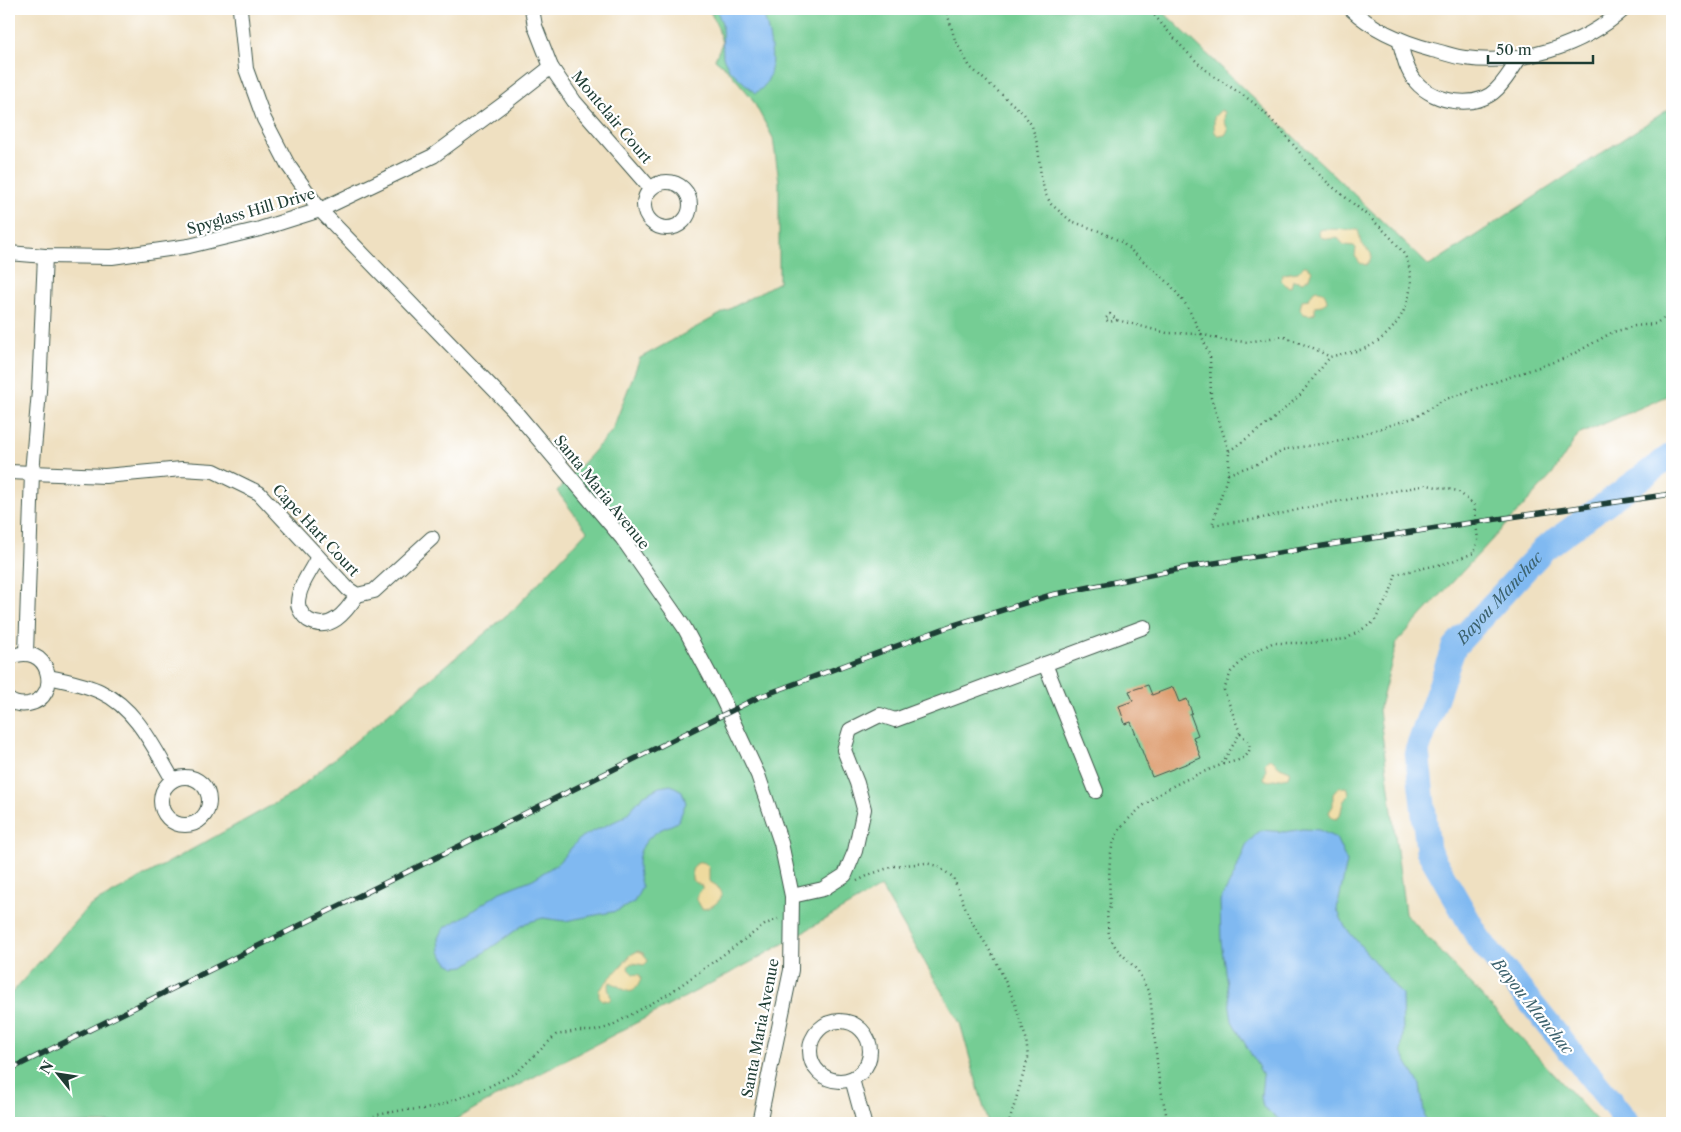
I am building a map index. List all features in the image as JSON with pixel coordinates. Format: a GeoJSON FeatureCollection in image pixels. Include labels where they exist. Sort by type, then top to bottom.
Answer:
{"type":"FeatureCollection","features":[{"type":"Feature","properties":{"kind":"street","name":"Santa Maria Avenue"},"geometry":{"type":"LineString","coordinates":[[240,9],[246,69],[264,119],[288,165],[320,210],[513,409],[622,538],[684,627],[722,698],[758,775],[781,843],[792,896],[790,970],[758,1123]]}},
{"type":"Feature","properties":{"kind":"street","name":"Montclair Court"},"geometry":{"type":"LineString","coordinates":[[532,9],[535,26],[551,67],[574,102],[650,188]]}},
{"type":"Feature","properties":{"kind":"street"},"geometry":{"type":"LineString","coordinates":[[1351,9],[1360,17],[1410,44],[1465,58],[1509,59],[1542,52],[1573,41],[1597,28],[1624,9]]}},
{"type":"Feature","properties":{"kind":"street"},"geometry":{"type":"LineString","coordinates":[[1399,39],[1408,68],[1417,82],[1428,91],[1442,98],[1458,102],[1470,102],[1496,90],[1520,57]]}},
{"type":"Feature","properties":{"kind":"street","name":"Spyglass Hill Drive"},"geometry":{"type":"LineString","coordinates":[[9,253],[45,256],[112,257],[188,246],[260,229],[320,210],[433,156],[551,67]]}},
{"type":"Feature","properties":{"kind":"street"},"geometry":{"type":"LineString","coordinates":[[26,653],[32,473],[39,391],[45,256]]}},
{"type":"Feature","properties":{"kind":"street","name":"Cape Hart Court"},"geometry":{"type":"LineString","coordinates":[[9,472],[105,476],[182,469],[214,471],[259,493],[348,589],[357,595],[374,591],[432,538]]}},
{"type":"Feature","properties":{"kind":"street"},"geometry":{"type":"LineString","coordinates":[[318,556],[301,588],[298,605],[303,617],[314,623],[329,623],[346,612],[357,595]]}},
{"type":"Feature","properties":{"kind":"street"},"geometry":{"type":"LineString","coordinates":[[792,896],[823,889],[845,875],[855,851],[864,809],[857,783],[844,750],[850,730],[880,715],[895,720],[1144,627]]}},
{"type":"Feature","properties":{"kind":"street"},"geometry":{"type":"LineString","coordinates":[[9,658],[16,654],[26,653],[34,656],[42,661],[47,668],[49,677],[48,688],[45,693],[32,703],[22,705],[9,700]]}},
{"type":"Feature","properties":{"kind":"street"},"geometry":{"type":"LineString","coordinates":[[1045,664],[1096,791]]}},
{"type":"Feature","properties":{"kind":"street"},"geometry":{"type":"LineString","coordinates":[[49,677],[76,683],[101,692],[119,703],[136,722],[173,780]]}},
{"type":"Feature","properties":{"kind":"street"},"geometry":{"type":"LineString","coordinates":[[844,1021],[862,1029],[867,1037],[870,1056],[867,1066],[852,1079],[843,1081],[833,1080],[824,1076],[816,1069],[810,1050],[812,1040],[825,1025],[844,1021]]}},
{"type":"Feature","properties":{"kind":"street"},"geometry":{"type":"LineString","coordinates":[[852,1079],[864,1123]]}},
{"type":"Feature","properties":{"kind":"path"},"geometry":{"type":"LineString","coordinates":[[946,9],[955,40],[970,67],[1024,114],[1032,126],[1038,147],[1041,177],[1051,204],[1071,221],[1120,241],[1168,283],[1187,306],[1210,358],[1211,398],[1229,451],[1228,474],[1212,526],[1258,519],[1319,505],[1427,485],[1458,491],[1474,505],[1478,540],[1474,553],[1447,563],[1396,574],[1390,593],[1374,622],[1346,639],[1310,643],[1272,643],[1248,655],[1231,672],[1224,690],[1240,733],[1249,744],[1248,754],[1245,757],[1222,764],[1175,784],[1161,792],[1125,823],[1117,834],[1112,847],[1110,906],[1107,914],[1109,936],[1116,948],[1138,971],[1150,994],[1159,1080],[1168,1123]]}},
{"type":"Feature","properties":{"kind":"path"},"geometry":{"type":"LineString","coordinates":[[1149,9],[1186,51],[1208,72],[1257,105],[1326,181],[1395,242],[1408,262],[1411,286],[1404,312],[1388,333],[1370,347],[1330,357],[1300,395],[1270,422],[1229,451]]}},
{"type":"Feature","properties":{"kind":"path"},"geometry":{"type":"LineString","coordinates":[[1228,474],[1287,450],[1342,441],[1416,418],[1443,400],[1568,357],[1613,332],[1635,326],[1655,324],[1668,315],[1672,308]]}},
{"type":"Feature","properties":{"kind":"path"},"geometry":{"type":"LineString","coordinates":[[1117,320],[1167,333],[1201,334],[1222,340],[1248,342],[1282,336],[1330,357]]}},
{"type":"Feature","properties":{"kind":"path"},"geometry":{"type":"LineString","coordinates":[[1222,764],[1240,733]]}},
{"type":"Feature","properties":{"kind":"path"},"geometry":{"type":"LineString","coordinates":[[855,882],[894,866],[926,863],[937,866],[953,878],[970,919],[994,957],[1013,998],[1026,1038],[1028,1058],[1009,1123]]}},
{"type":"Feature","properties":{"kind":"path"},"geometry":{"type":"LineString","coordinates":[[366,1123],[377,1115],[436,1107],[488,1087],[516,1073],[556,1034],[578,1030],[594,1032],[609,1027],[670,992],[766,924],[792,914]]}},
{"type":"Feature","properties":{"kind":"green space"},"geometry":{"type":"Polygon","coordinates":[[[709,9],[1160,9],[1429,266],[1672,107],[1672,394],[1578,435],[1552,475],[1397,642],[1379,710],[1405,913],[1599,1123],[988,1123],[960,1023],[881,887],[753,961],[449,1123],[9,1123],[9,996],[88,907],[292,794],[514,609],[587,531],[557,491],[612,431],[640,358],[779,282],[779,181],[773,138],[751,97],[727,69],[715,59],[722,43],[718,28],[709,9]]]}},
{"type":"Feature","properties":{"kind":"sand"},"geometry":{"type":"Polygon","coordinates":[[[1221,110],[1225,112],[1224,120],[1228,130],[1225,135],[1218,135],[1215,130],[1214,117],[1221,110]]]}},
{"type":"Feature","properties":{"kind":"sand"},"geometry":{"type":"Polygon","coordinates":[[[1320,230],[1358,230],[1361,243],[1371,255],[1366,265],[1360,263],[1355,256],[1356,248],[1354,246],[1344,245],[1337,237],[1329,239],[1320,237],[1320,230]]]}},
{"type":"Feature","properties":{"kind":"sand"},"geometry":{"type":"Polygon","coordinates":[[[1304,266],[1312,270],[1309,278],[1303,282],[1293,280],[1291,287],[1281,280],[1283,274],[1298,272],[1304,266]]]}},
{"type":"Feature","properties":{"kind":"sand"},"geometry":{"type":"Polygon","coordinates":[[[1316,290],[1324,293],[1327,302],[1315,306],[1315,313],[1310,315],[1304,314],[1300,309],[1302,300],[1309,299],[1316,290]]]}},
{"type":"Feature","properties":{"kind":"sand"},"geometry":{"type":"Polygon","coordinates":[[[1271,759],[1280,767],[1290,771],[1288,777],[1269,781],[1264,779],[1265,763],[1271,759]]]}},
{"type":"Feature","properties":{"kind":"sand"},"geometry":{"type":"Polygon","coordinates":[[[1346,787],[1349,794],[1343,802],[1340,816],[1336,819],[1332,818],[1329,812],[1333,806],[1333,794],[1338,788],[1346,787]]]}},
{"type":"Feature","properties":{"kind":"sand"},"geometry":{"type":"Polygon","coordinates":[[[701,862],[709,867],[709,881],[717,886],[722,895],[714,905],[702,909],[697,900],[697,895],[702,886],[692,880],[692,870],[696,864],[701,862]]]}},
{"type":"Feature","properties":{"kind":"sand"},"geometry":{"type":"Polygon","coordinates":[[[638,951],[643,953],[648,961],[644,965],[632,963],[628,969],[633,974],[640,975],[641,979],[638,986],[634,990],[627,991],[610,982],[608,988],[611,998],[609,1001],[602,1000],[599,996],[599,990],[632,954],[638,951]]]}},
{"type":"Feature","properties":{"kind":"water"},"geometry":{"type":"Polygon","coordinates":[[[716,9],[762,9],[770,42],[771,67],[769,78],[764,87],[755,93],[729,69],[723,57],[722,23],[716,9]]]}},
{"type":"Feature","properties":{"kind":"water"},"geometry":{"type":"Polygon","coordinates":[[[671,785],[682,791],[686,803],[678,821],[652,835],[642,847],[639,854],[638,870],[642,887],[634,902],[617,911],[565,921],[543,918],[526,923],[465,966],[455,967],[448,963],[440,952],[439,938],[444,928],[500,892],[533,879],[557,864],[581,837],[624,817],[643,796],[659,787],[671,785]]]}},
{"type":"Feature","properties":{"kind":"water"},"geometry":{"type":"Polygon","coordinates":[[[1303,829],[1319,830],[1336,838],[1347,862],[1337,909],[1345,927],[1402,995],[1403,1034],[1401,1052],[1420,1085],[1425,1118],[1429,1123],[1284,1123],[1263,1107],[1261,1097],[1263,1075],[1232,1021],[1221,942],[1220,901],[1235,873],[1246,845],[1260,830],[1285,832],[1303,829]]]}},
{"type":"Feature","properties":{"kind":"building"},"geometry":{"type":"Polygon","coordinates":[[[1148,685],[1152,695],[1173,687],[1179,702],[1187,699],[1192,713],[1190,714],[1198,735],[1193,737],[1201,758],[1152,777],[1131,722],[1125,724],[1119,706],[1133,701],[1129,691],[1148,685]]]}},
{"type":"Feature","properties":{"kind":"waterway","name":"Bayou Manchac"},"geometry":{"type":"LineString","coordinates":[[1627,1123],[1479,939],[1428,850],[1417,751],[1454,647],[1544,549],[1672,455]]}},
{"type":"Feature","properties":{"kind":"railway"},"geometry":{"type":"LineString","coordinates":[[9,1070],[759,697],[948,627],[1051,595],[1189,567],[1456,525],[1672,494]]}}]}
